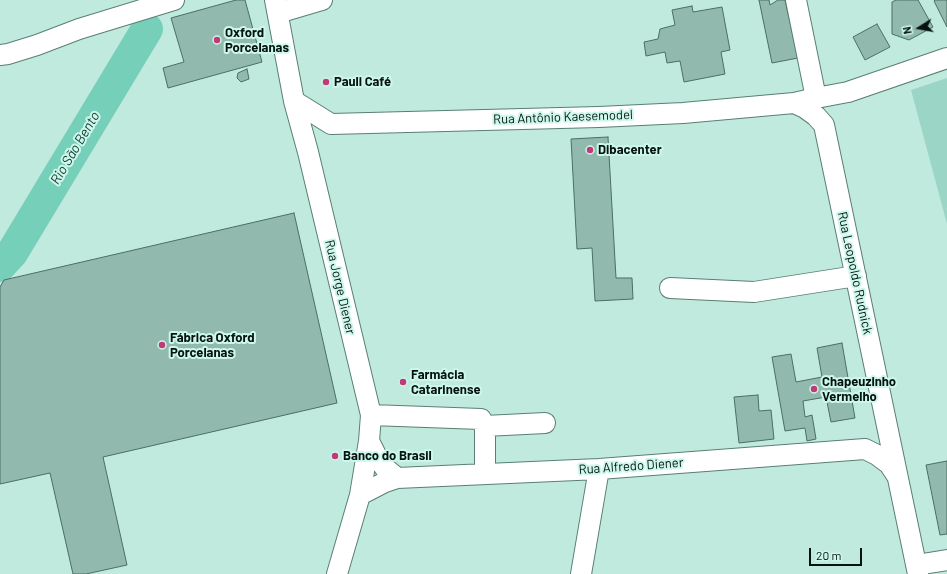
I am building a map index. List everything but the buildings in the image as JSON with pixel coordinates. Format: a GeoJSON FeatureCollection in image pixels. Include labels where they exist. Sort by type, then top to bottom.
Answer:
{"type":"FeatureCollection","features":[{"type":"Feature","properties":{"kind":"street"},"geometry":{"type":"LineString","coordinates":[[0,55],[37,45],[79,29],[174,0]]}},
{"type":"Feature","properties":{"kind":"street"},"geometry":{"type":"LineString","coordinates":[[276,6],[322,0]]}},
{"type":"Feature","properties":{"kind":"street"},"geometry":{"type":"LineString","coordinates":[[796,0],[816,98]]}},
{"type":"Feature","properties":{"kind":"street","name":"Rua Jorge Diener"},"geometry":{"type":"LineString","coordinates":[[276,6],[294,101],[308,152],[371,415],[369,440],[360,495],[337,574]]}},
{"type":"Feature","properties":{"kind":"street","name":"Rua Antônio Kaesemodel"},"geometry":{"type":"LineString","coordinates":[[331,124],[643,115],[794,103],[848,92],[947,58]]}},
{"type":"Feature","properties":{"kind":"street"},"geometry":{"type":"LineString","coordinates":[[794,103],[806,108],[824,125],[838,102],[848,92]]}},
{"type":"Feature","properties":{"kind":"street"},"geometry":{"type":"LineString","coordinates":[[294,101],[331,124],[308,152]]}},
{"type":"Feature","properties":{"kind":"street","name":"Rua Leopoldo Rudnick"},"geometry":{"type":"LineString","coordinates":[[824,125],[917,570]]}},
{"type":"Feature","properties":{"kind":"street"},"geometry":{"type":"LineString","coordinates":[[670,288],[754,292],[856,276]]}},
{"type":"Feature","properties":{"kind":"street"},"geometry":{"type":"LineString","coordinates":[[371,415],[481,419],[485,426],[485,474]]}},
{"type":"Feature","properties":{"kind":"street"},"geometry":{"type":"LineString","coordinates":[[865,449],[875,442],[882,432],[886,421]]}},
{"type":"Feature","properties":{"kind":"street"},"geometry":{"type":"LineString","coordinates":[[485,426],[545,423]]}},
{"type":"Feature","properties":{"kind":"street"},"geometry":{"type":"LineString","coordinates":[[369,440],[376,455],[386,468],[397,478]]}},
{"type":"Feature","properties":{"kind":"street","name":"Rua Leopoldo Rudnick"},"geometry":{"type":"LineString","coordinates":[[865,449],[878,455],[889,464],[897,476]]}},
{"type":"Feature","properties":{"kind":"street","name":"Rua Alfredo Diener"},"geometry":{"type":"LineString","coordinates":[[360,495],[385,482],[397,478],[599,469],[865,449]]}},
{"type":"Feature","properties":{"kind":"street"},"geometry":{"type":"LineString","coordinates":[[581,574],[599,469]]}},
{"type":"Feature","properties":{"kind":"street"},"geometry":{"type":"LineString","coordinates":[[917,570],[947,560]]}},
{"type":"Feature","properties":{"kind":"green space"},"geometry":{"type":"Polygon","coordinates":[[[947,78],[947,224],[911,90],[947,78]]]}},
{"type":"Feature","properties":{"kind":"waterway","name":"Rio São Bento"},"geometry":{"type":"LineString","coordinates":[[0,266],[12,253],[147,29]]}},
{"type":"Feature","properties":{"kind":"place","name":"Oxford Porcelanas"},"geometry":{"type":"Point","coordinates":[217,40]}},
{"type":"Feature","properties":{"kind":"place","name":"Pauli Café"},"geometry":{"type":"Point","coordinates":[326,82]}},
{"type":"Feature","properties":{"kind":"place","name":"Dibacenter"},"geometry":{"type":"Point","coordinates":[590,150]}},
{"type":"Feature","properties":{"kind":"place","name":"Fábrica Oxford Porcelanas"},"geometry":{"type":"Point","coordinates":[162,345]}},
{"type":"Feature","properties":{"kind":"place","name":"Farmácia Catarinense"},"geometry":{"type":"Point","coordinates":[403,382]}},
{"type":"Feature","properties":{"kind":"place","name":"Chapeuzinho Vermelho"},"geometry":{"type":"Point","coordinates":[814,389]}},
{"type":"Feature","properties":{"kind":"place","name":"Banco do Brasil"},"geometry":{"type":"Point","coordinates":[335,456]}}]}
